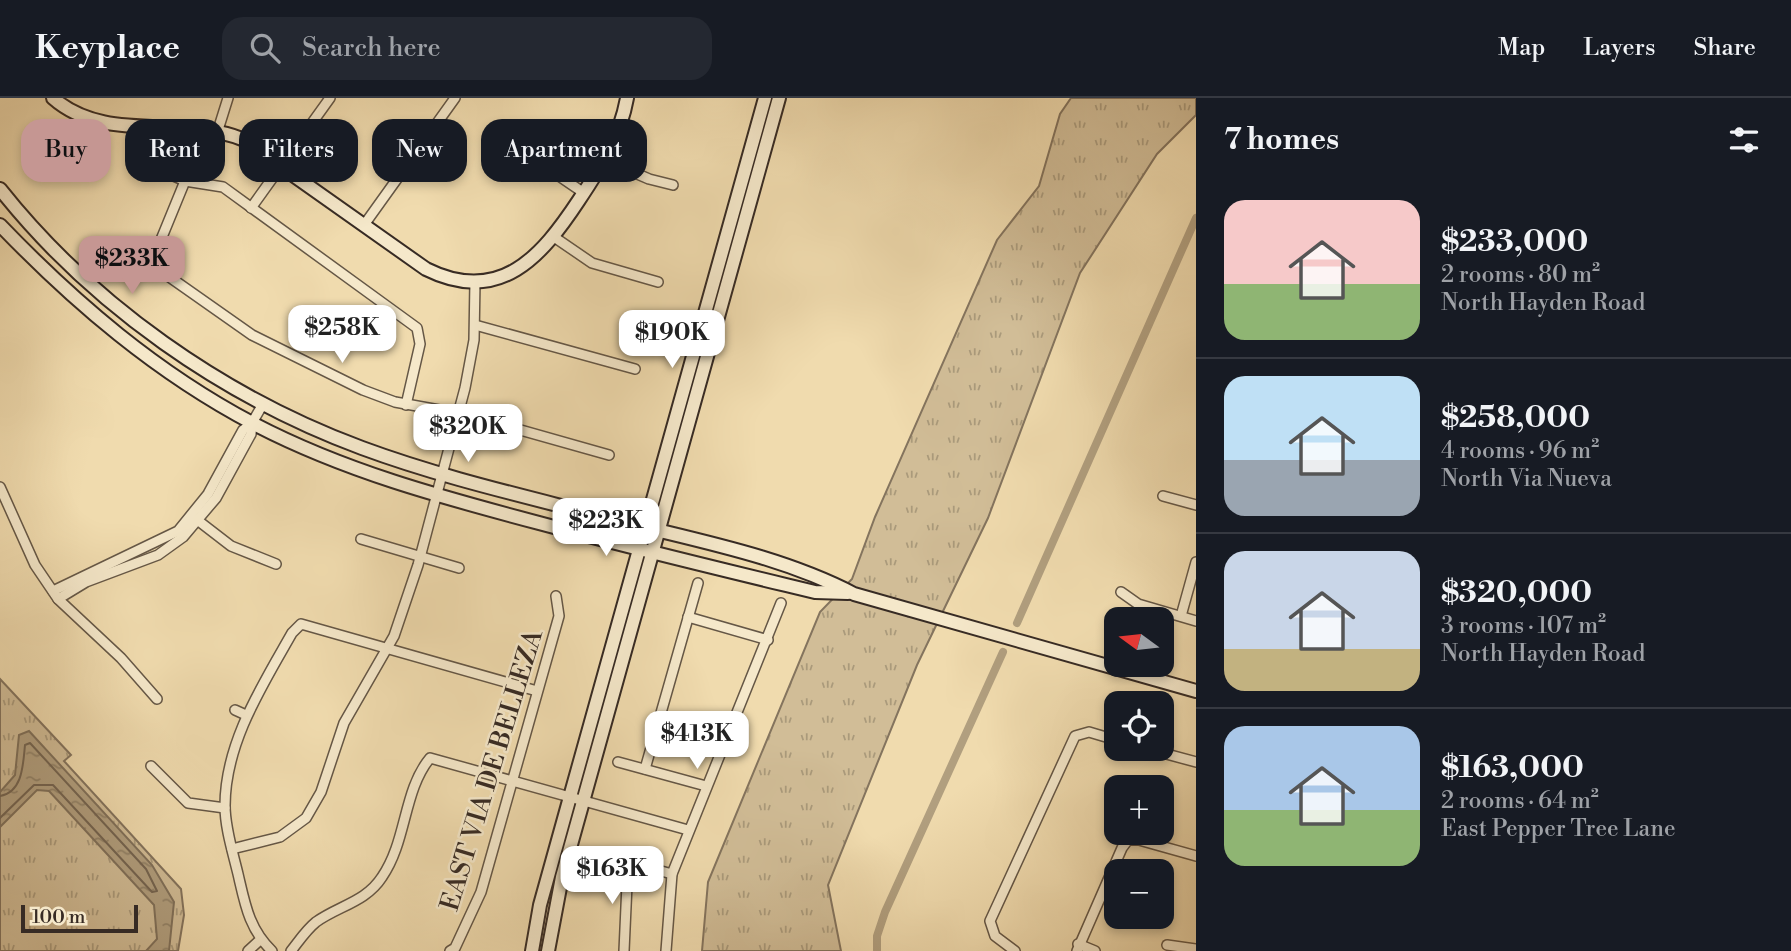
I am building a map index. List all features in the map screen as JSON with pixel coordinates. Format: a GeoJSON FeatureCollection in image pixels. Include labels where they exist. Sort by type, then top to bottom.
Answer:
{"type":"FeatureCollection","features":[{"type":"Feature","properties":{"kind":"main road"},"geometry":{"type":"LineString","coordinates":[[53,98],[92,121],[125,124]]}},
{"type":"Feature","properties":{"kind":"main road"},"geometry":{"type":"LineString","coordinates":[[622,119],[627,98]]}},
{"type":"Feature","properties":{"kind":"main road"},"geometry":{"type":"LineString","coordinates":[[532,951],[540,905],[569,797],[765,98]]}},
{"type":"Feature","properties":{"kind":"main road"},"geometry":{"type":"LineString","coordinates":[[548,951],[562,877],[779,98]]}},
{"type":"Feature","properties":{"kind":"main road"},"geometry":{"type":"LineString","coordinates":[[305,182],[426,269],[443,276],[475,281],[504,275],[521,268],[554,237],[591,182]]}},
{"type":"Feature","properties":{"kind":"main road"},"geometry":{"type":"LineString","coordinates":[[0,189],[47,242],[113,303],[183,354],[263,404],[362,448],[443,474],[659,530],[818,576],[854,594],[1196,691]]}},
{"type":"Feature","properties":{"kind":"main road"},"geometry":{"type":"LineString","coordinates":[[0,225],[57,282],[121,338],[208,398],[252,423],[351,468],[436,496],[653,553],[815,592],[854,594]]}},
{"type":"Feature","properties":{"kind":"street"},"geometry":{"type":"LineString","coordinates":[[222,119],[228,98]]}},
{"type":"Feature","properties":{"kind":"street"},"geometry":{"type":"LineString","coordinates":[[315,119],[330,98]]}},
{"type":"Feature","properties":{"kind":"street"},"geometry":{"type":"LineString","coordinates":[[363,225],[454,98]]}},
{"type":"Feature","properties":{"kind":"street"},"geometry":{"type":"LineString","coordinates":[[647,178],[673,185]]}},
{"type":"Feature","properties":{"kind":"street"},"geometry":{"type":"LineString","coordinates":[[185,182],[151,264],[219,314],[287,355],[363,390],[406,405],[458,414],[610,455]]}},
{"type":"Feature","properties":{"kind":"street"},"geometry":{"type":"LineString","coordinates":[[191,182],[223,187],[417,328],[420,344],[406,405]]}},
{"type":"Feature","properties":{"kind":"street"},"geometry":{"type":"LineString","coordinates":[[251,208],[270,182]]}},
{"type":"Feature","properties":{"kind":"street"},"geometry":{"type":"LineString","coordinates":[[568,182],[584,193]]}},
{"type":"Feature","properties":{"kind":"street"},"geometry":{"type":"LineString","coordinates":[[554,237],[592,263],[658,282]]}},
{"type":"Feature","properties":{"kind":"street"},"geometry":{"type":"LineString","coordinates":[[232,849],[280,837],[306,818],[321,792],[344,723],[388,648],[404,613],[458,414],[475,325],[475,281]]}},
{"type":"Feature","properties":{"kind":"street"},"geometry":{"type":"LineString","coordinates":[[475,325],[635,369]]}},
{"type":"Feature","properties":{"kind":"street"},"geometry":{"type":"LineString","coordinates":[[55,595],[158,555],[216,498],[251,434],[252,423],[263,404]]}},
{"type":"Feature","properties":{"kind":"street"},"geometry":{"type":"LineString","coordinates":[[0,487],[27,549],[55,595],[121,658],[157,699]]}},
{"type":"Feature","properties":{"kind":"street"},"geometry":{"type":"LineString","coordinates":[[1163,496],[1196,505]]}},
{"type":"Feature","properties":{"kind":"street"},"geometry":{"type":"LineString","coordinates":[[196,519],[231,546],[276,564]]}},
{"type":"Feature","properties":{"kind":"street"},"geometry":{"type":"LineString","coordinates":[[361,539],[459,568]]}},
{"type":"Feature","properties":{"kind":"street"},"geometry":{"type":"LineString","coordinates":[[1181,617],[1196,562]]}},
{"type":"Feature","properties":{"kind":"street"},"geometry":{"type":"LineString","coordinates":[[645,769],[698,583]]}},
{"type":"Feature","properties":{"kind":"street"},"geometry":{"type":"LineString","coordinates":[[1121,592],[1138,604],[1196,621]]}},
{"type":"Feature","properties":{"kind":"street","name":"EAST VIA DE BELLEZA"},"geometry":{"type":"LineString","coordinates":[[450,951],[455,948],[477,908],[559,616],[556,596]]}},
{"type":"Feature","properties":{"kind":"street"},"geometry":{"type":"LineString","coordinates":[[666,951],[672,874],[781,603]]}},
{"type":"Feature","properties":{"kind":"street"},"geometry":{"type":"LineString","coordinates":[[688,617],[768,640]]}},
{"type":"Feature","properties":{"kind":"street"},"geometry":{"type":"LineString","coordinates":[[272,951],[260,940],[248,915],[225,808],[227,782],[246,715],[292,633],[301,624],[537,691]]}},
{"type":"Feature","properties":{"kind":"street"},"geometry":{"type":"LineString","coordinates":[[235,710],[246,715]]}},
{"type":"Feature","properties":{"kind":"street"},"geometry":{"type":"LineString","coordinates":[[1015,951],[995,936],[989,926],[992,914],[1075,736],[1080,733],[1104,738]]}},
{"type":"Feature","properties":{"kind":"street"},"geometry":{"type":"LineString","coordinates":[[1174,756],[1196,762]]}},
{"type":"Feature","properties":{"kind":"street"},"geometry":{"type":"LineString","coordinates":[[291,951],[314,923],[360,899],[380,880],[398,848],[419,772],[430,758],[688,830]]}},
{"type":"Feature","properties":{"kind":"street"},"geometry":{"type":"LineString","coordinates":[[618,762],[706,786]]}},
{"type":"Feature","properties":{"kind":"street"},"geometry":{"type":"LineString","coordinates":[[151,766],[188,803],[225,808]]}},
{"type":"Feature","properties":{"kind":"street"},"geometry":{"type":"LineString","coordinates":[[1095,951],[1078,948],[1128,841],[1139,840],[1196,856]]}},
{"type":"Feature","properties":{"kind":"street"},"geometry":{"type":"LineString","coordinates":[[596,853],[672,874]]}},
{"type":"Feature","properties":{"kind":"street"},"geometry":{"type":"LineString","coordinates":[[624,951],[628,862]]}},
{"type":"Feature","properties":{"kind":"street"},"geometry":{"type":"LineString","coordinates":[[248,951],[260,940]]}},
{"type":"Feature","properties":{"kind":"street"},"geometry":{"type":"LineString","coordinates":[[1167,945],[1196,949]]}},
{"type":"Feature","properties":{"kind":"green space"},"geometry":{"type":"Polygon","coordinates":[[[1071,98],[1196,98],[1196,115],[1157,154],[1080,273],[988,518],[917,665],[828,885],[841,951],[702,951],[708,882],[820,612],[852,579],[875,517],[997,240],[1039,186],[1060,114],[1071,98]]]}},
{"type":"Feature","properties":{"kind":"green space"},"geometry":{"type":"Polygon","coordinates":[[[0,679],[71,755],[64,761],[181,889],[184,915],[178,951],[0,951],[0,679]]]}},
{"type":"Feature","properties":{"kind":"water"},"geometry":{"type":"Polygon","coordinates":[[[29,731],[152,865],[174,902],[169,951],[146,951],[157,939],[154,905],[49,791],[37,790],[0,827],[0,792],[15,775],[19,735],[29,731]]]}},
{"type":"Feature","properties":{"kind":"waterway"},"geometry":{"type":"LineString","coordinates":[[1017,623],[1196,218]]}},
{"type":"Feature","properties":{"kind":"waterway"},"geometry":{"type":"LineString","coordinates":[[877,951],[877,936],[885,912],[1003,652]]}}]}
